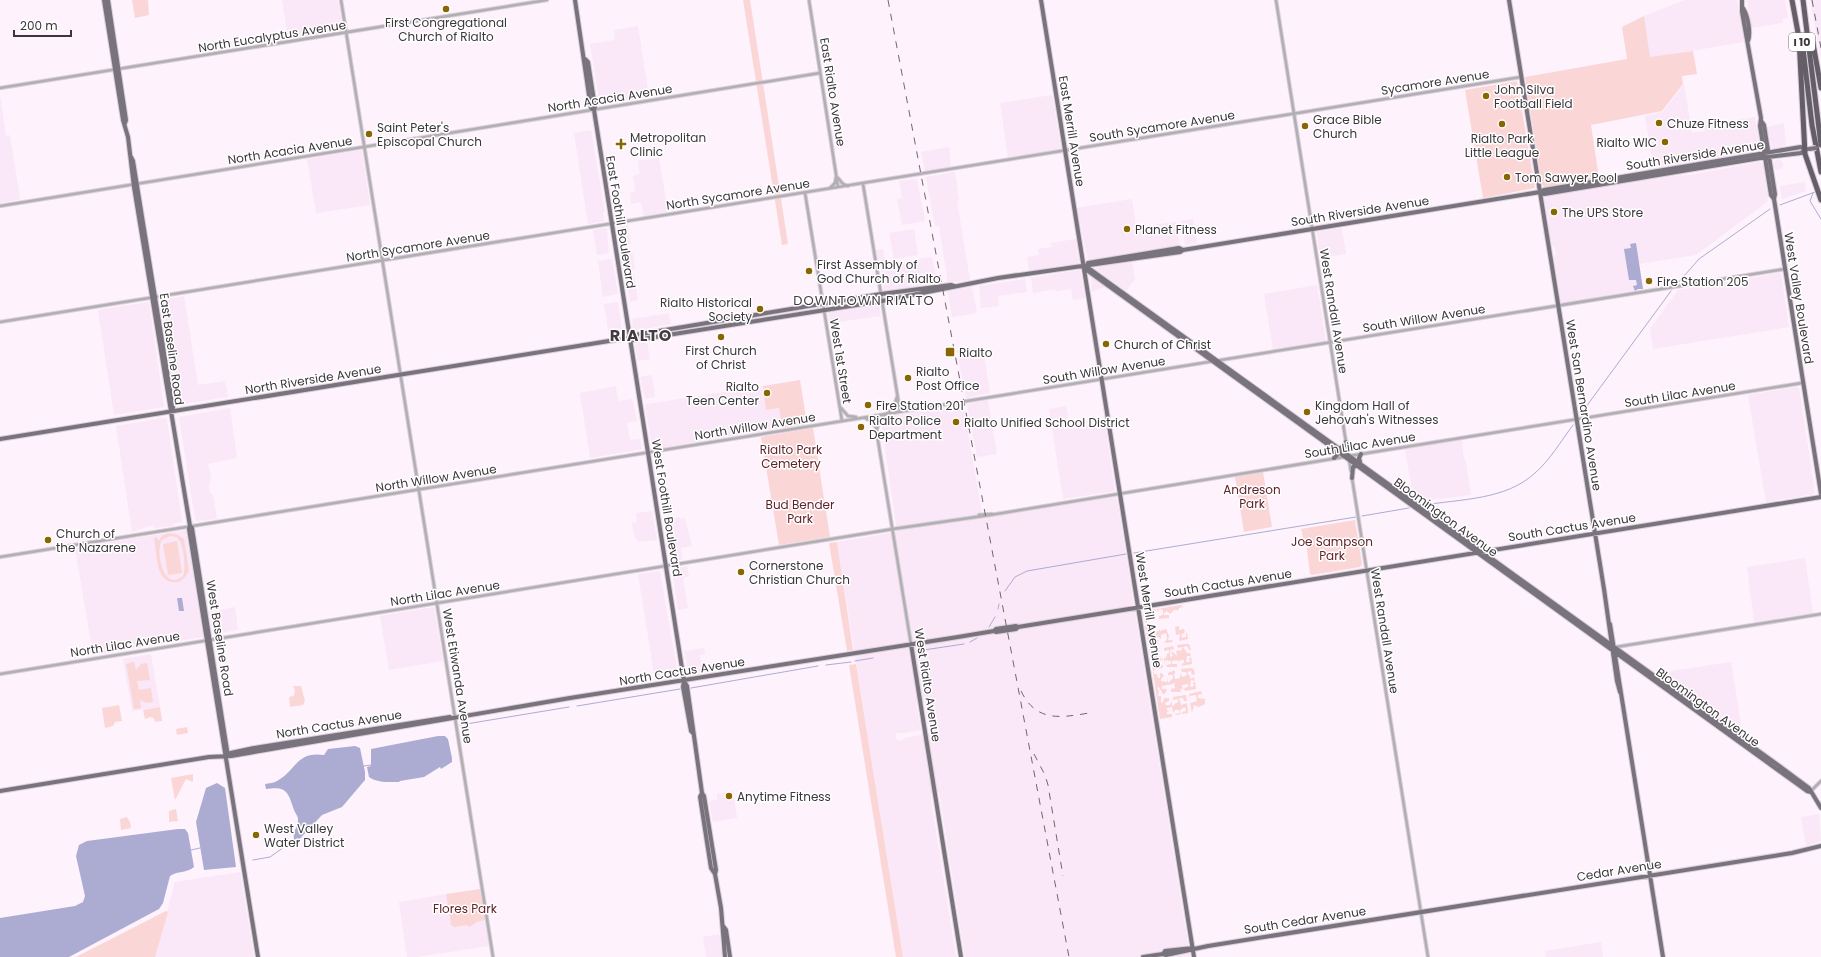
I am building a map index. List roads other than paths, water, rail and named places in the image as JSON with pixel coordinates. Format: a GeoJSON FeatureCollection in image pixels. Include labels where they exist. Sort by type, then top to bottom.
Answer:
{"type":"FeatureCollection","features":[{"type":"Feature","properties":{"kind":"highway"},"geometry":{"type":"LineString","coordinates":[[1794,0],[1799,38],[1807,161],[1821,200]]}},
{"type":"Feature","properties":{"kind":"highway","name":"I 10"},"geometry":{"type":"LineString","coordinates":[[1794,0],[1804,56],[1812,125],[1821,172]]}},
{"type":"Feature","properties":{"kind":"highway","name":"I 10"},"geometry":{"type":"LineString","coordinates":[[1803,0],[1821,146]]}},
{"type":"Feature","properties":{"kind":"highway"},"geometry":{"type":"LineString","coordinates":[[1806,16],[1821,88]]}},
{"type":"Feature","properties":{"kind":"main road","name":"East Baseline Road"},"geometry":{"type":"LineString","coordinates":[[106,0],[172,412]]}},
{"type":"Feature","properties":{"kind":"main road","name":"East Foothill Boulevard"},"geometry":{"type":"LineString","coordinates":[[575,0],[585,59],[588,62],[629,338]]}},
{"type":"Feature","properties":{"kind":"main road","name":"East Merrill Avenue"},"geometry":{"type":"LineString","coordinates":[[1041,0],[1083,266]]}},
{"type":"Feature","properties":{"kind":"main road","name":"West San Bernardino Avenue"},"geometry":{"type":"LineString","coordinates":[[1509,0],[1609,621],[1611,644],[1617,662],[1620,692]]}},
{"type":"Feature","properties":{"kind":"main road","name":"West Valley Boulevard"},"geometry":{"type":"LineString","coordinates":[[1742,0],[1747,20],[1748,41],[1761,121],[1760,126],[1767,156],[1821,496]]}},
{"type":"Feature","properties":{"kind":"main road","name":"South Riverside Avenue"},"geometry":{"type":"LineString","coordinates":[[1540,192],[1544,194],[1767,156],[1801,147],[1807,149],[1821,146]]}},
{"type":"Feature","properties":{"kind":"main road","name":"South Riverside Avenue"},"geometry":{"type":"LineString","coordinates":[[1083,266],[1180,252],[1182,250],[1540,192],[1544,190],[1664,170],[1767,156]]}},
{"type":"Feature","properties":{"kind":"main road"},"geometry":{"type":"LineString","coordinates":[[1652,176],[1664,170]]}},
{"type":"Feature","properties":{"kind":"main road","name":"South Riverside Avenue"},"geometry":{"type":"LineString","coordinates":[[824,310],[932,292],[954,286],[1083,266],[1124,257],[1179,248],[1182,250]]}},
{"type":"Feature","properties":{"kind":"main road"},"geometry":{"type":"LineString","coordinates":[[1095,265],[1097,272]]}},
{"type":"Feature","properties":{"kind":"main road","name":"Bloomington Avenue"},"geometry":{"type":"LineString","coordinates":[[1083,266],[1097,272],[1219,360],[1338,449]]}},
{"type":"Feature","properties":{"kind":"main road","name":"Bloomington Avenue"},"geometry":{"type":"LineString","coordinates":[[1083,266],[1088,272],[1213,362],[1348,456],[1467,545],[1614,650],[1673,689],[1698,710]]}},
{"type":"Feature","properties":{"kind":"main road","name":"West Merrill Avenue"},"geometry":{"type":"LineString","coordinates":[[1083,266],[1121,493],[1194,957]]}},
{"type":"Feature","properties":{"kind":"main road","name":"South Riverside Avenue"},"geometry":{"type":"LineString","coordinates":[[823,304],[881,294],[951,285],[954,286]]}},
{"type":"Feature","properties":{"kind":"main road","name":"East Baseline Road"},"geometry":{"type":"LineString","coordinates":[[153,298],[160,346],[166,365],[173,407],[172,412]]}},
{"type":"Feature","properties":{"kind":"main road","name":"North Riverside Avenue"},"geometry":{"type":"LineString","coordinates":[[629,338],[635,335],[709,321],[823,304]]}},
{"type":"Feature","properties":{"kind":"main road","name":"North Riverside Avenue"},"geometry":{"type":"LineString","coordinates":[[0,438],[172,412],[629,338],[642,339],[824,310]]}},
{"type":"Feature","properties":{"kind":"main road","name":"West Foothill Boulevard"},"geometry":{"type":"LineString","coordinates":[[629,338],[684,681],[683,687],[689,722],[693,733],[716,870],[714,874]]}},
{"type":"Feature","properties":{"kind":"main road","name":"West Baseline Road"},"geometry":{"type":"LineString","coordinates":[[172,412],[190,526],[189,529],[258,957]]}},
{"type":"Feature","properties":{"kind":"main road"},"geometry":{"type":"LineString","coordinates":[[1334,458],[1337,456],[1338,449],[1344,446],[1346,442]]}},
{"type":"Feature","properties":{"kind":"main road"},"geometry":{"type":"LineString","coordinates":[[1352,478],[1353,467],[1358,464],[1361,454]]}},
{"type":"Feature","properties":{"kind":"main road","name":"Bloomington Avenue"},"geometry":{"type":"LineString","coordinates":[[1358,464],[1611,644]]}},
{"type":"Feature","properties":{"kind":"main road","name":"South Cactus Avenue"},"geometry":{"type":"LineString","coordinates":[[911,644],[994,631],[996,629],[1011,626],[1018,627],[1821,496]]}},
{"type":"Feature","properties":{"kind":"main road"},"geometry":{"type":"LineString","coordinates":[[1463,555],[1467,550],[1467,545]]}},
{"type":"Feature","properties":{"kind":"main road"},"geometry":{"type":"LineString","coordinates":[[1495,560],[1494,554],[1497,549]]}},
{"type":"Feature","properties":{"kind":"main road","name":"West San Bernardino Avenue"},"geometry":{"type":"LineString","coordinates":[[1609,621],[1612,628],[1620,692],[1662,957]]}},
{"type":"Feature","properties":{"kind":"main road"},"geometry":{"type":"LineString","coordinates":[[1604,638],[1610,635]]}},
{"type":"Feature","properties":{"kind":"main road","name":"North Cactus Avenue"},"geometry":{"type":"LineString","coordinates":[[0,791],[226,755],[231,756],[418,725],[455,717],[911,644]]}},
{"type":"Feature","properties":{"kind":"main road","name":"West Rialto Avenue"},"geometry":{"type":"LineString","coordinates":[[911,644],[961,957]]}},
{"type":"Feature","properties":{"kind":"main road","name":"Bloomington Avenue"},"geometry":{"type":"LineString","coordinates":[[1614,650],[1623,658],[1809,788],[1821,808]]}},
{"type":"Feature","properties":{"kind":"main road"},"geometry":{"type":"LineString","coordinates":[[1617,662],[1623,658]]}},
{"type":"Feature","properties":{"kind":"main road"},"geometry":{"type":"LineString","coordinates":[[1660,684],[1662,683],[1673,689]]}},
{"type":"Feature","properties":{"kind":"main road","name":"West Foothill Boulevard"},"geometry":{"type":"LineString","coordinates":[[702,793],[700,797],[711,868],[714,874],[723,926],[722,935],[724,936],[729,957]]}},
{"type":"Feature","properties":{"kind":"main road","name":"Cedar Avenue"},"geometry":{"type":"LineString","coordinates":[[1421,912],[1802,851],[1821,846]]}},
{"type":"Feature","properties":{"kind":"main road","name":"South Cedar Avenue"},"geometry":{"type":"LineString","coordinates":[[1144,957],[1163,954],[1166,955],[1189,951],[1193,948],[1421,912]]}},
{"type":"Feature","properties":{"kind":"main road","name":"West Foothill Boulevard"},"geometry":{"type":"LineString","coordinates":[[723,926],[726,930],[729,957]]}},
{"type":"Feature","properties":{"kind":"street","name":"West Etiwanda Avenue"},"geometry":{"type":"LineString","coordinates":[[340,0],[493,957]]}},
{"type":"Feature","properties":{"kind":"street","name":"North Eucalyptus Avenue"},"geometry":{"type":"LineString","coordinates":[[0,88],[547,0]]}},
{"type":"Feature","properties":{"kind":"street","name":"East Rialto Avenue"},"geometry":{"type":"LineString","coordinates":[[809,0],[838,187]]}},
{"type":"Feature","properties":{"kind":"street","name":"West Randall Avenue"},"geometry":{"type":"LineString","coordinates":[[1276,0],[1428,957]]}},
{"type":"Feature","properties":{"kind":"street","name":"North Acacia Avenue"},"geometry":{"type":"LineString","coordinates":[[0,206],[820,73]]}},
{"type":"Feature","properties":{"kind":"street","name":"Sycamore Avenue"},"geometry":{"type":"LineString","coordinates":[[1351,105],[1522,77]]}},
{"type":"Feature","properties":{"kind":"street","name":"South Sycamore Avenue"},"geometry":{"type":"LineString","coordinates":[[838,187],[928,174],[1351,105]]}},
{"type":"Feature","properties":{"kind":"street"},"geometry":{"type":"LineString","coordinates":[[836,170],[839,180],[848,186]]}},
{"type":"Feature","properties":{"kind":"street"},"geometry":{"type":"LineString","coordinates":[[830,189],[834,183],[836,170]]}},
{"type":"Feature","properties":{"kind":"street"},"geometry":{"type":"LineString","coordinates":[[863,184],[900,411]]}},
{"type":"Feature","properties":{"kind":"street","name":"North Sycamore Avenue"},"geometry":{"type":"LineString","coordinates":[[0,322],[838,187]]}},
{"type":"Feature","properties":{"kind":"street","name":"West 1st Street"},"geometry":{"type":"LineString","coordinates":[[805,193],[842,421]]}},
{"type":"Feature","properties":{"kind":"street","name":"South Willow Avenue"},"geometry":{"type":"LineString","coordinates":[[874,416],[1785,269]]}},
{"type":"Feature","properties":{"kind":"street","name":"South Lilac Avenue"},"geometry":{"type":"LineString","coordinates":[[893,529],[1802,383]]}},
{"type":"Feature","properties":{"kind":"street"},"geometry":{"type":"LineString","coordinates":[[877,431],[879,420],[895,406],[897,395]]}},
{"type":"Feature","properties":{"kind":"street"},"geometry":{"type":"LineString","coordinates":[[840,406],[848,416],[859,418]]}},
{"type":"Feature","properties":{"kind":"street","name":"North Willow Avenue"},"geometry":{"type":"LineString","coordinates":[[0,557],[874,416]]}},
{"type":"Feature","properties":{"kind":"street","name":"West Rialto Avenue"},"geometry":{"type":"LineString","coordinates":[[874,416],[911,644]]}},
{"type":"Feature","properties":{"kind":"street"},"geometry":{"type":"LineString","coordinates":[[865,417],[871,421],[877,431]]}},
{"type":"Feature","properties":{"kind":"street","name":"North Lilac Avenue"},"geometry":{"type":"LineString","coordinates":[[0,674],[893,529]]}},
{"type":"Feature","properties":{"kind":"street"},"geometry":{"type":"LineString","coordinates":[[1614,650],[1716,631],[1821,614]]}},
{"type":"Feature","properties":{"kind":"street"},"geometry":{"type":"LineString","coordinates":[[1811,792],[1821,781]]}},
{"type":"Feature","properties":{"kind":"water"},"geometry":{"type":"Polygon","coordinates":[[[1636,243],[1643,289],[1638,289],[1635,291],[1633,286],[1637,285],[1636,280],[1629,280],[1624,249],[1631,248],[1630,244],[1636,243]]]}},
{"type":"Feature","properties":{"kind":"water"},"geometry":{"type":"Polygon","coordinates":[[[177,598],[182,598],[184,611],[179,611],[177,598]]]}},
{"type":"Feature","properties":{"kind":"water"},"geometry":{"type":"Polygon","coordinates":[[[438,736],[445,736],[448,739],[452,758],[452,762],[441,769],[440,767],[424,777],[399,782],[380,781],[369,777],[367,767],[371,766],[371,749],[438,736]]]}},
{"type":"Feature","properties":{"kind":"water"},"geometry":{"type":"Polygon","coordinates":[[[355,746],[360,748],[365,772],[365,780],[342,807],[322,815],[295,844],[294,833],[298,823],[298,818],[288,795],[286,792],[278,788],[266,789],[265,784],[273,783],[284,777],[298,762],[308,756],[324,755],[328,749],[355,746]]]}},
{"type":"Feature","properties":{"kind":"water"},"geometry":{"type":"Polygon","coordinates":[[[217,783],[225,788],[236,867],[204,870],[196,822],[206,788],[217,783]]]}},
{"type":"Feature","properties":{"kind":"water"},"geometry":{"type":"Polygon","coordinates":[[[185,829],[188,833],[194,867],[170,876],[163,903],[159,909],[69,957],[0,957],[0,918],[75,906],[83,902],[85,896],[76,856],[79,845],[87,841],[185,829]]]}},
{"type":"Feature","properties":{"kind":"waterway"},"geometry":{"type":"LineString","coordinates":[[1780,205],[1815,192]]}},
{"type":"Feature","properties":{"kind":"waterway"},"geometry":{"type":"LineString","coordinates":[[1813,193],[1810,201],[1821,219]]}},
{"type":"Feature","properties":{"kind":"waterway"},"geometry":{"type":"LineString","coordinates":[[1677,284],[1699,259],[1770,209]]}},
{"type":"Feature","properties":{"kind":"waterway"},"geometry":{"type":"LineString","coordinates":[[1580,415],[1671,291]]}},
{"type":"Feature","properties":{"kind":"waterway"},"geometry":{"type":"LineString","coordinates":[[1424,505],[1482,497],[1511,489],[1535,473],[1546,462],[1573,425]]}},
{"type":"Feature","properties":{"kind":"waterway"},"geometry":{"type":"LineString","coordinates":[[1362,516],[1409,508]]}},
{"type":"Feature","properties":{"kind":"waterway"},"geometry":{"type":"LineString","coordinates":[[1134,553],[1356,517]]}},
{"type":"Feature","properties":{"kind":"waterway"},"geometry":{"type":"LineString","coordinates":[[1005,591],[1015,577],[1027,571],[1126,554]]}},
{"type":"Feature","properties":{"kind":"waterway"},"geometry":{"type":"LineString","coordinates":[[998,609],[999,604]]}},
{"type":"Feature","properties":{"kind":"waterway"},"geometry":{"type":"LineString","coordinates":[[989,627],[995,617]]}},
{"type":"Feature","properties":{"kind":"waterway"},"geometry":{"type":"LineString","coordinates":[[970,642],[977,638]]}},
{"type":"Feature","properties":{"kind":"waterway"},"geometry":{"type":"LineString","coordinates":[[917,651],[964,644]]}},
{"type":"Feature","properties":{"kind":"waterway"},"geometry":{"type":"LineString","coordinates":[[855,661],[873,658]]}},
{"type":"Feature","properties":{"kind":"waterway"},"geometry":{"type":"LineString","coordinates":[[826,665],[851,662]]}},
{"type":"Feature","properties":{"kind":"waterway"},"geometry":{"type":"LineString","coordinates":[[691,688],[818,666]]}},
{"type":"Feature","properties":{"kind":"waterway"},"geometry":{"type":"LineString","coordinates":[[577,706],[680,689]]}},
{"type":"Feature","properties":{"kind":"waterway"},"geometry":{"type":"LineString","coordinates":[[460,725],[569,707]]}},
{"type":"Feature","properties":{"kind":"waterway"},"geometry":{"type":"LineString","coordinates":[[364,766],[371,765]]}},
{"type":"Feature","properties":{"kind":"waterway"},"geometry":{"type":"LineString","coordinates":[[253,860],[270,857],[294,840]]}},
{"type":"Feature","properties":{"kind":"waterway"},"geometry":{"type":"LineString","coordinates":[[191,850],[200,848]]}},
{"type":"Feature","properties":{"kind":"railway"},"geometry":{"type":"LineString","coordinates":[[888,0],[1069,957]]}},
{"type":"Feature","properties":{"kind":"railway"},"geometry":{"type":"LineString","coordinates":[[1812,0],[1821,48]]}},
{"type":"Feature","properties":{"kind":"railway"},"geometry":{"type":"LineString","coordinates":[[1021,691],[1027,701],[1034,708],[1041,713],[1050,716],[1068,716],[1089,713]]}},
{"type":"Feature","properties":{"kind":"railway"},"geometry":{"type":"LineString","coordinates":[[1034,754],[1045,775],[1048,785],[1063,876]]}},
{"type":"Feature","properties":{"kind":"place","name":"First Congregational Church of Rialto"},"geometry":{"type":"Point","coordinates":[446,9]}},
{"type":"Feature","properties":{"kind":"place","name":"John Silva Football Field"},"geometry":{"type":"Point","coordinates":[1486,96]}},
{"type":"Feature","properties":{"kind":"place","name":"Chuze Fitness"},"geometry":{"type":"Point","coordinates":[1659,123]}},
{"type":"Feature","properties":{"kind":"place","name":"Rialto Park Little League"},"geometry":{"type":"Point","coordinates":[1502,124]}},
{"type":"Feature","properties":{"kind":"place","name":"Grace Bible Church"},"geometry":{"type":"Point","coordinates":[1305,126]}},
{"type":"Feature","properties":{"kind":"place","name":"Saint Peter's Episcopal Church"},"geometry":{"type":"Point","coordinates":[369,134]}},
{"type":"Feature","properties":{"kind":"place","name":"Rialto WIC"},"geometry":{"type":"Point","coordinates":[1665,142]}},
{"type":"Feature","properties":{"kind":"place","name":"Metropolitan Clinic"},"geometry":{"type":"Point","coordinates":[621,144]}},
{"type":"Feature","properties":{"kind":"place","name":"Tom Sawyer Pool"},"geometry":{"type":"Point","coordinates":[1507,177]}},
{"type":"Feature","properties":{"kind":"place","name":"The UPS Store"},"geometry":{"type":"Point","coordinates":[1554,212]}},
{"type":"Feature","properties":{"kind":"place","name":"Planet Fitness"},"geometry":{"type":"Point","coordinates":[1127,229]}},
{"type":"Feature","properties":{"kind":"place","name":"First Assembly of God Church of Rialto"},"geometry":{"type":"Point","coordinates":[809,271]}},
{"type":"Feature","properties":{"kind":"place","name":"Fire Station 205"},"geometry":{"type":"Point","coordinates":[1649,281]}},
{"type":"Feature","properties":{"kind":"place","name":"Rialto Historical Society"},"geometry":{"type":"Point","coordinates":[760,309]}},
{"type":"Feature","properties":{"kind":"place","name":"First Church of Christ"},"geometry":{"type":"Point","coordinates":[721,337]}},
{"type":"Feature","properties":{"kind":"place","name":"Church of Christ"},"geometry":{"type":"Point","coordinates":[1106,344]}},
{"type":"Feature","properties":{"kind":"place","name":"Rialto"},"geometry":{"type":"Point","coordinates":[950,352]}},
{"type":"Feature","properties":{"kind":"place","name":"Rialto Post Office"},"geometry":{"type":"Point","coordinates":[908,378]}},
{"type":"Feature","properties":{"kind":"place","name":"Rialto Teen Center"},"geometry":{"type":"Point","coordinates":[767,393]}},
{"type":"Feature","properties":{"kind":"place","name":"Fire Station 201"},"geometry":{"type":"Point","coordinates":[868,405]}},
{"type":"Feature","properties":{"kind":"place","name":"Kingdom Hall of Jehovah's Witnesses"},"geometry":{"type":"Point","coordinates":[1307,412]}},
{"type":"Feature","properties":{"kind":"place","name":"Rialto Unified School District"},"geometry":{"type":"Point","coordinates":[956,422]}},
{"type":"Feature","properties":{"kind":"place","name":"Rialto Police Department"},"geometry":{"type":"Point","coordinates":[861,427]}},
{"type":"Feature","properties":{"kind":"place","name":"Church of the Nazarene"},"geometry":{"type":"Point","coordinates":[48,540]}},
{"type":"Feature","properties":{"kind":"place","name":"Cornerstone Christian Church"},"geometry":{"type":"Point","coordinates":[741,572]}},
{"type":"Feature","properties":{"kind":"place","name":"Anytime Fitness"},"geometry":{"type":"Point","coordinates":[729,796]}},
{"type":"Feature","properties":{"kind":"place","name":"West Valley Water District"},"geometry":{"type":"Point","coordinates":[256,835]}},
{"type":"Feature","properties":{"kind":"district","name":"DOWNTOWN RIALTO"},"geometry":{"type":"Point","coordinates":[864,300]}},
{"type":"Feature","properties":{"kind":"district","name":"RIALTO"},"geometry":{"type":"Point","coordinates":[641,335]}},
{"type":"Feature","properties":{"kind":"park label","name":"Rialto Park Cemetery"},"geometry":{"type":"Point","coordinates":[791,456]}},
{"type":"Feature","properties":{"kind":"park label","name":"Andreson Park"},"geometry":{"type":"Point","coordinates":[1252,496]}},
{"type":"Feature","properties":{"kind":"park label","name":"Bud Bender Park"},"geometry":{"type":"Point","coordinates":[800,511]}},
{"type":"Feature","properties":{"kind":"park label","name":"Joe Sampson Park"},"geometry":{"type":"Point","coordinates":[1332,548]}},
{"type":"Feature","properties":{"kind":"park label","name":"Flores Park"},"geometry":{"type":"Point","coordinates":[465,908]}}]}
